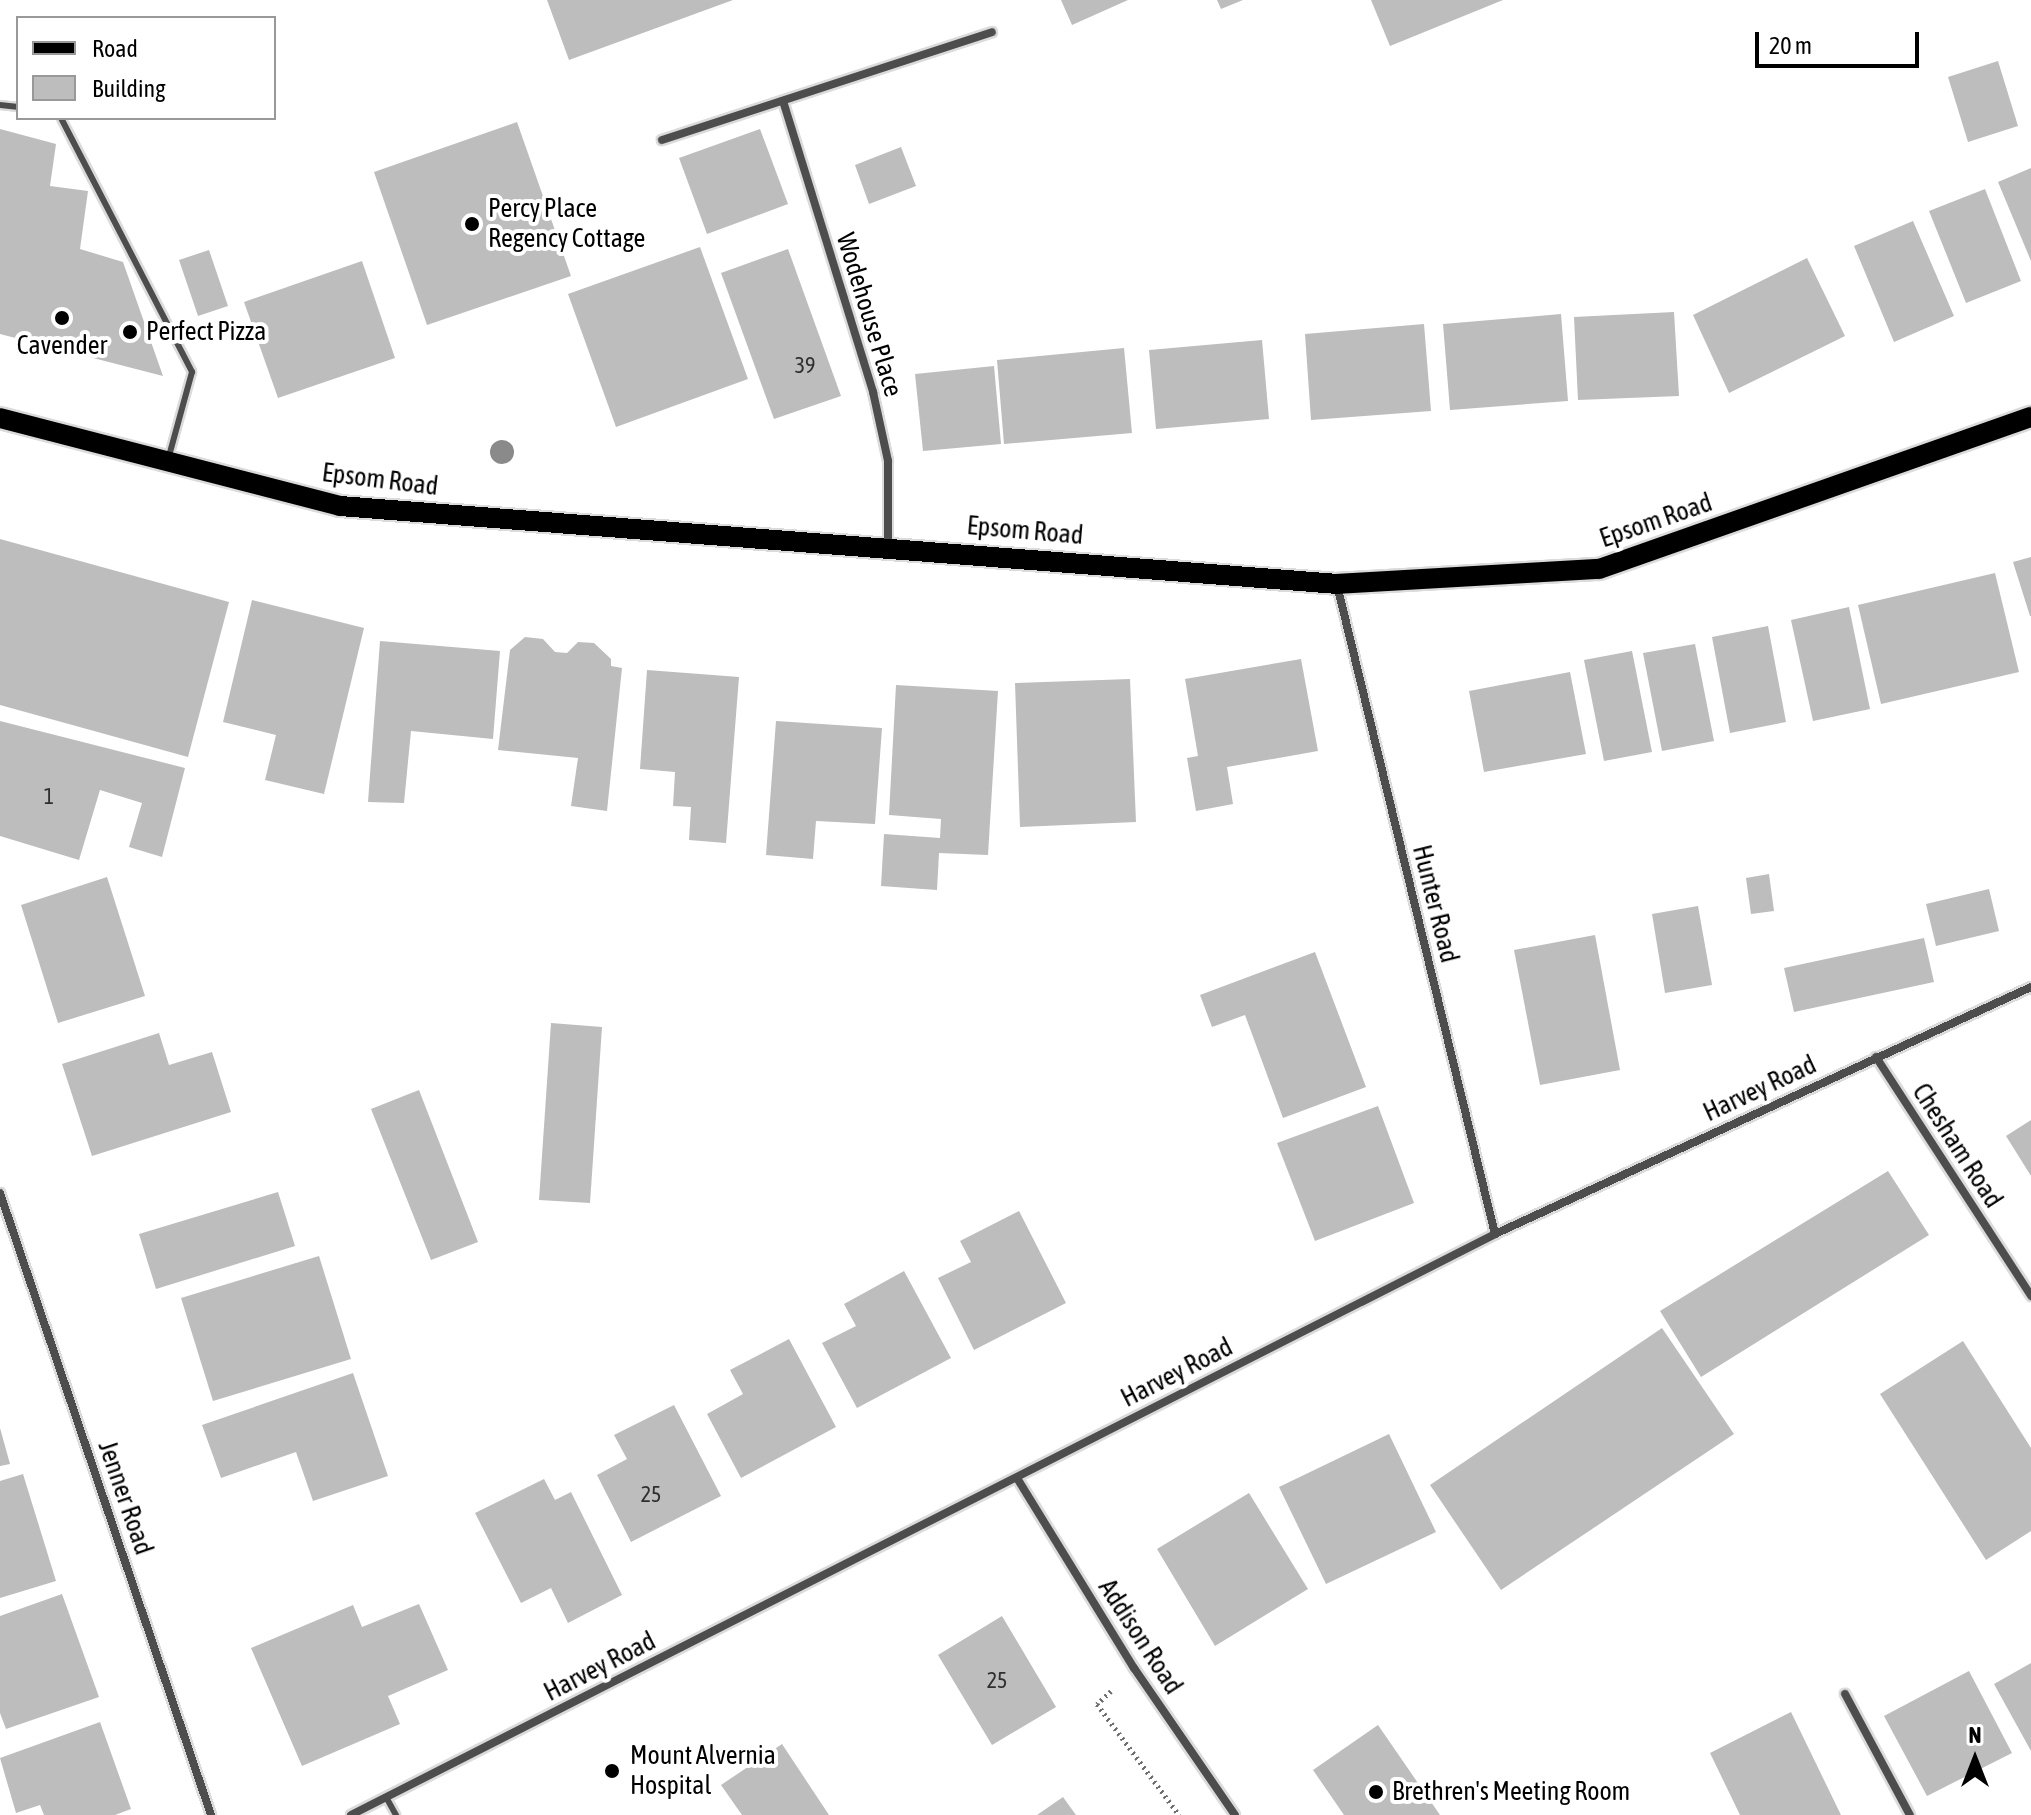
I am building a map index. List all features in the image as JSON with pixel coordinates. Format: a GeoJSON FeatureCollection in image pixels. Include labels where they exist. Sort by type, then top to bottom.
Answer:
{"type":"FeatureCollection","features":[{"type":"Feature","properties":{"kind":"main road","name":"Epsom Road"},"geometry":{"type":"LineString","coordinates":[[0,418],[340,506],[888,546],[1337,584],[1599,569],[2031,417]]}},
{"type":"Feature","properties":{"kind":"street"},"geometry":{"type":"LineString","coordinates":[[662,140],[992,32]]}},
{"type":"Feature","properties":{"kind":"street","name":"Wodehouse Place"},"geometry":{"type":"LineString","coordinates":[[783,101],[873,392],[888,461],[888,546]]}},
{"type":"Feature","properties":{"kind":"street","name":"Hunter Road"},"geometry":{"type":"LineString","coordinates":[[1337,584],[1495,1234]]}},
{"type":"Feature","properties":{"kind":"street","name":"Harvey Road"},"geometry":{"type":"LineString","coordinates":[[351,1815],[1495,1234],[2031,987]]}},
{"type":"Feature","properties":{"kind":"street","name":"Chesham Road"},"geometry":{"type":"LineString","coordinates":[[1876,1057],[2031,1296]]}},
{"type":"Feature","properties":{"kind":"street","name":"Jenner Road"},"geometry":{"type":"LineString","coordinates":[[0,1193],[211,1815]]}},
{"type":"Feature","properties":{"kind":"street","name":"Addison Road"},"geometry":{"type":"LineString","coordinates":[[1017,1478],[1134,1668],[1235,1815]]}},
{"type":"Feature","properties":{"kind":"street"},"geometry":{"type":"LineString","coordinates":[[1845,1694],[1910,1815]]}},
{"type":"Feature","properties":{"kind":"lane"},"geometry":{"type":"LineString","coordinates":[[62,120],[192,372],[168,461]]}},
{"type":"Feature","properties":{"kind":"lane"},"geometry":{"type":"LineString","coordinates":[[386,1797],[396,1815]]}},
{"type":"Feature","properties":{"kind":"path"},"geometry":{"type":"LineString","coordinates":[[1134,1668],[1097,1704],[1179,1815]]}},
{"type":"Feature","properties":{"kind":"building"},"geometry":{"type":"Polygon","coordinates":[[[547,0],[733,0],[569,60],[547,0]]]}},
{"type":"Feature","properties":{"kind":"building"},"geometry":{"type":"Polygon","coordinates":[[[1061,0],[1128,0],[1072,25],[1061,0]]]}},
{"type":"Feature","properties":{"kind":"building"},"geometry":{"type":"Polygon","coordinates":[[[1217,0],[1243,0],[1221,9],[1217,0]]]}},
{"type":"Feature","properties":{"kind":"building"},"geometry":{"type":"Polygon","coordinates":[[[1371,0],[1503,0],[1390,46],[1371,0]]]}},
{"type":"Feature","properties":{"kind":"building"},"geometry":{"type":"Polygon","coordinates":[[[1998,61],[2018,126],[1968,142],[1948,77],[1998,61]]]}},
{"type":"Feature","properties":{"kind":"building","name":"Percy Place Regency Cottage"},"geometry":{"type":"Polygon","coordinates":[[[517,122],[571,276],[427,325],[374,172],[517,122]]]}},
{"type":"Feature","properties":{"kind":"building"},"geometry":{"type":"Polygon","coordinates":[[[0,129],[56,144],[50,186],[88,191],[80,249],[123,262],[163,376],[0,334],[0,129]]]}},
{"type":"Feature","properties":{"kind":"building"},"geometry":{"type":"Polygon","coordinates":[[[760,129],[788,204],[707,234],[679,158],[760,129]]]}},
{"type":"Feature","properties":{"kind":"building"},"geometry":{"type":"Polygon","coordinates":[[[901,147],[916,186],[869,204],[855,165],[901,147]]]}},
{"type":"Feature","properties":{"kind":"building"},"geometry":{"type":"Polygon","coordinates":[[[2031,168],[2031,261],[1998,182],[2031,168]]]}},
{"type":"Feature","properties":{"kind":"building"},"geometry":{"type":"Polygon","coordinates":[[[1985,189],[2021,281],[1966,303],[1929,211],[1985,189]]]}},
{"type":"Feature","properties":{"kind":"building"},"geometry":{"type":"Polygon","coordinates":[[[1913,221],[1954,316],[1894,342],[1854,246],[1913,221]]]}},
{"type":"Feature","properties":{"kind":"building"},"geometry":{"type":"Polygon","coordinates":[[[700,247],[748,379],[616,427],[568,294],[700,247]]]}},
{"type":"Feature","properties":{"kind":"building"},"geometry":{"type":"Polygon","coordinates":[[[788,249],[841,396],[774,419],[721,273],[788,249]]]}},
{"type":"Feature","properties":{"kind":"building"},"geometry":{"type":"Polygon","coordinates":[[[209,250],[228,306],[198,316],[179,260],[209,250]]]}},
{"type":"Feature","properties":{"kind":"building"},"geometry":{"type":"Polygon","coordinates":[[[1807,258],[1845,336],[1729,393],[1693,315],[1807,258]]]}},
{"type":"Feature","properties":{"kind":"building"},"geometry":{"type":"Polygon","coordinates":[[[362,261],[395,358],[278,398],[244,302],[362,261]]]}},
{"type":"Feature","properties":{"kind":"building"},"geometry":{"type":"Polygon","coordinates":[[[1674,312],[1679,396],[1578,400],[1574,317],[1674,312]]]}},
{"type":"Feature","properties":{"kind":"building"},"geometry":{"type":"Polygon","coordinates":[[[1561,314],[1568,401],[1450,410],[1443,324],[1561,314]]]}},
{"type":"Feature","properties":{"kind":"building"},"geometry":{"type":"Polygon","coordinates":[[[1424,324],[1431,411],[1311,420],[1305,334],[1424,324]]]}},
{"type":"Feature","properties":{"kind":"building"},"geometry":{"type":"Polygon","coordinates":[[[1262,340],[1269,419],[1156,429],[1149,350],[1262,340]]]}},
{"type":"Feature","properties":{"kind":"building"},"geometry":{"type":"Polygon","coordinates":[[[1124,348],[1132,433],[1004,444],[997,360],[1124,348]]]}},
{"type":"Feature","properties":{"kind":"building"},"geometry":{"type":"Polygon","coordinates":[[[994,366],[1001,444],[923,451],[915,374],[994,366]]]}},
{"type":"Feature","properties":{"kind":"building"},"geometry":{"type":"Polygon","coordinates":[[[0,539],[229,602],[188,757],[0,705],[0,539]]]}},
{"type":"Feature","properties":{"kind":"building"},"geometry":{"type":"Polygon","coordinates":[[[2031,557],[2031,616],[2030,616],[2013,562],[2031,557]]]}},
{"type":"Feature","properties":{"kind":"building"},"geometry":{"type":"Polygon","coordinates":[[[1995,573],[2019,672],[1881,704],[1858,605],[1995,573]]]}},
{"type":"Feature","properties":{"kind":"building"},"geometry":{"type":"Polygon","coordinates":[[[252,600],[364,628],[324,794],[265,780],[276,735],[223,722],[252,600]]]}},
{"type":"Feature","properties":{"kind":"building"},"geometry":{"type":"Polygon","coordinates":[[[1849,607],[1870,709],[1813,721],[1791,620],[1849,607]]]}},
{"type":"Feature","properties":{"kind":"building"},"geometry":{"type":"Polygon","coordinates":[[[1768,626],[1786,722],[1730,733],[1712,637],[1768,626]]]}},
{"type":"Feature","properties":{"kind":"building"},"geometry":{"type":"Polygon","coordinates":[[[525,637],[543,639],[555,652],[567,653],[578,642],[594,643],[611,659],[611,666],[622,668],[607,811],[571,806],[578,758],[498,750],[510,650],[525,637]]]}},
{"type":"Feature","properties":{"kind":"building"},"geometry":{"type":"Polygon","coordinates":[[[380,641],[500,651],[493,739],[411,731],[404,803],[368,802],[380,641]]]}},
{"type":"Feature","properties":{"kind":"building"},"geometry":{"type":"Polygon","coordinates":[[[1695,644],[1714,741],[1662,751],[1643,653],[1695,644]]]}},
{"type":"Feature","properties":{"kind":"building"},"geometry":{"type":"Polygon","coordinates":[[[1632,651],[1652,752],[1604,761],[1584,660],[1632,651]]]}},
{"type":"Feature","properties":{"kind":"building"},"geometry":{"type":"Polygon","coordinates":[[[1301,659],[1318,751],[1227,767],[1233,804],[1196,811],[1187,758],[1198,756],[1185,679],[1301,659]]]}},
{"type":"Feature","properties":{"kind":"building"},"geometry":{"type":"Polygon","coordinates":[[[647,670],[739,677],[726,843],[689,840],[691,807],[673,806],[675,772],[640,769],[647,670]]]}},
{"type":"Feature","properties":{"kind":"building"},"geometry":{"type":"Polygon","coordinates":[[[1570,672],[1586,754],[1484,772],[1469,691],[1570,672]]]}},
{"type":"Feature","properties":{"kind":"building"},"geometry":{"type":"Polygon","coordinates":[[[1130,679],[1136,822],[1020,827],[1015,683],[1130,679]]]}},
{"type":"Feature","properties":{"kind":"building"},"geometry":{"type":"Polygon","coordinates":[[[896,685],[998,691],[988,855],[939,853],[937,890],[881,886],[884,834],[940,838],[941,819],[889,815],[896,685]]]}},
{"type":"Feature","properties":{"kind":"building"},"geometry":{"type":"Polygon","coordinates":[[[0,721],[185,768],[162,857],[129,847],[142,803],[100,790],[79,860],[0,836],[0,721]]]}},
{"type":"Feature","properties":{"kind":"building"},"geometry":{"type":"Polygon","coordinates":[[[776,721],[882,728],[875,824],[816,821],[813,859],[766,855],[776,721]]]}},
{"type":"Feature","properties":{"kind":"building"},"geometry":{"type":"Polygon","coordinates":[[[1769,874],[1774,911],[1751,914],[1746,878],[1769,874]]]}},
{"type":"Feature","properties":{"kind":"building"},"geometry":{"type":"Polygon","coordinates":[[[107,877],[145,996],[58,1023],[21,905],[107,877]]]}},
{"type":"Feature","properties":{"kind":"building"},"geometry":{"type":"Polygon","coordinates":[[[1989,889],[1999,931],[1936,946],[1926,904],[1989,889]]]}},
{"type":"Feature","properties":{"kind":"building"},"geometry":{"type":"Polygon","coordinates":[[[1698,906],[1712,985],[1665,993],[1652,914],[1698,906]]]}},
{"type":"Feature","properties":{"kind":"building"},"geometry":{"type":"Polygon","coordinates":[[[1595,935],[1620,1070],[1540,1085],[1514,950],[1595,935]]]}},
{"type":"Feature","properties":{"kind":"building"},"geometry":{"type":"Polygon","coordinates":[[[1924,938],[1934,982],[1794,1012],[1784,968],[1924,938]]]}},
{"type":"Feature","properties":{"kind":"building"},"geometry":{"type":"Polygon","coordinates":[[[1315,952],[1366,1087],[1283,1118],[1245,1015],[1212,1027],[1200,995],[1315,952]]]}},
{"type":"Feature","properties":{"kind":"building"},"geometry":{"type":"Polygon","coordinates":[[[551,1023],[602,1027],[590,1203],[539,1200],[551,1023]]]}},
{"type":"Feature","properties":{"kind":"building"},"geometry":{"type":"Polygon","coordinates":[[[159,1033],[169,1065],[212,1052],[231,1112],[92,1156],[62,1064],[159,1033]]]}},
{"type":"Feature","properties":{"kind":"building"},"geometry":{"type":"Polygon","coordinates":[[[419,1090],[478,1242],[431,1260],[371,1109],[419,1090]]]}},
{"type":"Feature","properties":{"kind":"building"},"geometry":{"type":"Polygon","coordinates":[[[1378,1106],[1414,1203],[1315,1241],[1277,1143],[1378,1106]]]}},
{"type":"Feature","properties":{"kind":"building"},"geometry":{"type":"Polygon","coordinates":[[[2031,1120],[2031,1176],[2006,1136],[2031,1120]]]}},
{"type":"Feature","properties":{"kind":"building"},"geometry":{"type":"Polygon","coordinates":[[[1888,1171],[1929,1235],[1701,1377],[1660,1311],[1888,1171]]]}},
{"type":"Feature","properties":{"kind":"building"},"geometry":{"type":"Polygon","coordinates":[[[278,1192],[295,1246],[156,1289],[139,1234],[278,1192]]]}},
{"type":"Feature","properties":{"kind":"building"},"geometry":{"type":"Polygon","coordinates":[[[1019,1211],[1066,1303],[974,1350],[938,1278],[971,1262],[960,1241],[1019,1211]]]}},
{"type":"Feature","properties":{"kind":"building"},"geometry":{"type":"Polygon","coordinates":[[[319,1256],[351,1359],[213,1401],[181,1298],[319,1256]]]}},
{"type":"Feature","properties":{"kind":"building"},"geometry":{"type":"Polygon","coordinates":[[[904,1271],[951,1358],[857,1408],[822,1343],[856,1326],[844,1304],[904,1271]]]}},
{"type":"Feature","properties":{"kind":"building"},"geometry":{"type":"Polygon","coordinates":[[[1662,1328],[1734,1434],[1501,1590],[1430,1485],[1662,1328]]]}},
{"type":"Feature","properties":{"kind":"building"},"geometry":{"type":"Polygon","coordinates":[[[789,1339],[836,1427],[741,1478],[707,1414],[743,1394],[730,1370],[789,1339]]]}},
{"type":"Feature","properties":{"kind":"building"},"geometry":{"type":"Polygon","coordinates":[[[1963,1341],[2031,1448],[2031,1531],[1986,1560],[1880,1394],[1963,1341]]]}},
{"type":"Feature","properties":{"kind":"building"},"geometry":{"type":"Polygon","coordinates":[[[353,1373],[388,1476],[313,1501],[296,1452],[221,1478],[202,1425],[353,1373]]]}},
{"type":"Feature","properties":{"kind":"building"},"geometry":{"type":"Polygon","coordinates":[[[674,1405],[721,1496],[631,1542],[597,1475],[627,1459],[614,1435],[674,1405]]]}},
{"type":"Feature","properties":{"kind":"building"},"geometry":{"type":"Polygon","coordinates":[[[0,1428],[10,1464],[0,1466],[0,1428]]]}},
{"type":"Feature","properties":{"kind":"building"},"geometry":{"type":"Polygon","coordinates":[[[1389,1434],[1436,1532],[1326,1584],[1279,1487],[1389,1434]]]}},
{"type":"Feature","properties":{"kind":"building"},"geometry":{"type":"Polygon","coordinates":[[[23,1474],[56,1581],[0,1598],[0,1481],[23,1474]]]}},
{"type":"Feature","properties":{"kind":"building"},"geometry":{"type":"Polygon","coordinates":[[[544,1479],[555,1500],[571,1492],[622,1595],[568,1623],[551,1588],[521,1603],[475,1513],[544,1479]]]}},
{"type":"Feature","properties":{"kind":"building"},"geometry":{"type":"Polygon","coordinates":[[[1249,1493],[1308,1589],[1215,1646],[1157,1549],[1249,1493]]]}},
{"type":"Feature","properties":{"kind":"building"},"geometry":{"type":"Polygon","coordinates":[[[62,1594],[99,1697],[6,1729],[0,1713],[0,1616],[62,1594]]]}},
{"type":"Feature","properties":{"kind":"building"},"geometry":{"type":"Polygon","coordinates":[[[419,1604],[448,1670],[388,1696],[400,1724],[302,1766],[251,1648],[353,1605],[362,1627],[419,1604]]]}},
{"type":"Feature","properties":{"kind":"building"},"geometry":{"type":"Polygon","coordinates":[[[1002,1616],[1056,1707],[992,1745],[938,1655],[1002,1616]]]}},
{"type":"Feature","properties":{"kind":"building"},"geometry":{"type":"Polygon","coordinates":[[[2031,1663],[2031,1751],[1994,1684],[2031,1663]]]}},
{"type":"Feature","properties":{"kind":"building"},"geometry":{"type":"Polygon","coordinates":[[[1969,1671],[2012,1753],[1927,1796],[1884,1716],[1969,1671]]]}},
{"type":"Feature","properties":{"kind":"building"},"geometry":{"type":"Polygon","coordinates":[[[1791,1712],[1841,1815],[1740,1815],[1710,1753],[1791,1712]]]}},
{"type":"Feature","properties":{"kind":"building"},"geometry":{"type":"Polygon","coordinates":[[[100,1722],[131,1809],[115,1815],[44,1815],[40,1805],[16,1813],[0,1758],[100,1722]]]}},
{"type":"Feature","properties":{"kind":"building","name":"Brethren's Meeting Room"},"geometry":{"type":"Polygon","coordinates":[[[1378,1725],[1440,1815],[1344,1815],[1313,1770],[1378,1725]]]}},
{"type":"Feature","properties":{"kind":"building"},"geometry":{"type":"Polygon","coordinates":[[[782,1744],[829,1815],[742,1815],[721,1785],[782,1744]]]}},
{"type":"Feature","properties":{"kind":"building"},"geometry":{"type":"Polygon","coordinates":[[[1063,1797],[1076,1815],[1037,1815],[1063,1797]]]}},
{"type":"Feature","properties":{"kind":"place","name":"Percy Place Regency Cottage"},"geometry":{"type":"Point","coordinates":[472,224]}},
{"type":"Feature","properties":{"kind":"place","name":"Cavender"},"geometry":{"type":"Point","coordinates":[62,318]}},
{"type":"Feature","properties":{"kind":"place","name":"Perfect Pizza"},"geometry":{"type":"Point","coordinates":[130,332]}},
{"type":"Feature","properties":{"kind":"place","name":"Mount Alvernia Hospital"},"geometry":{"type":"Point","coordinates":[612,1771]}},
{"type":"Feature","properties":{"kind":"place","name":"Brethren's Meeting Room"},"geometry":{"type":"Point","coordinates":[1376,1792]}}]}
